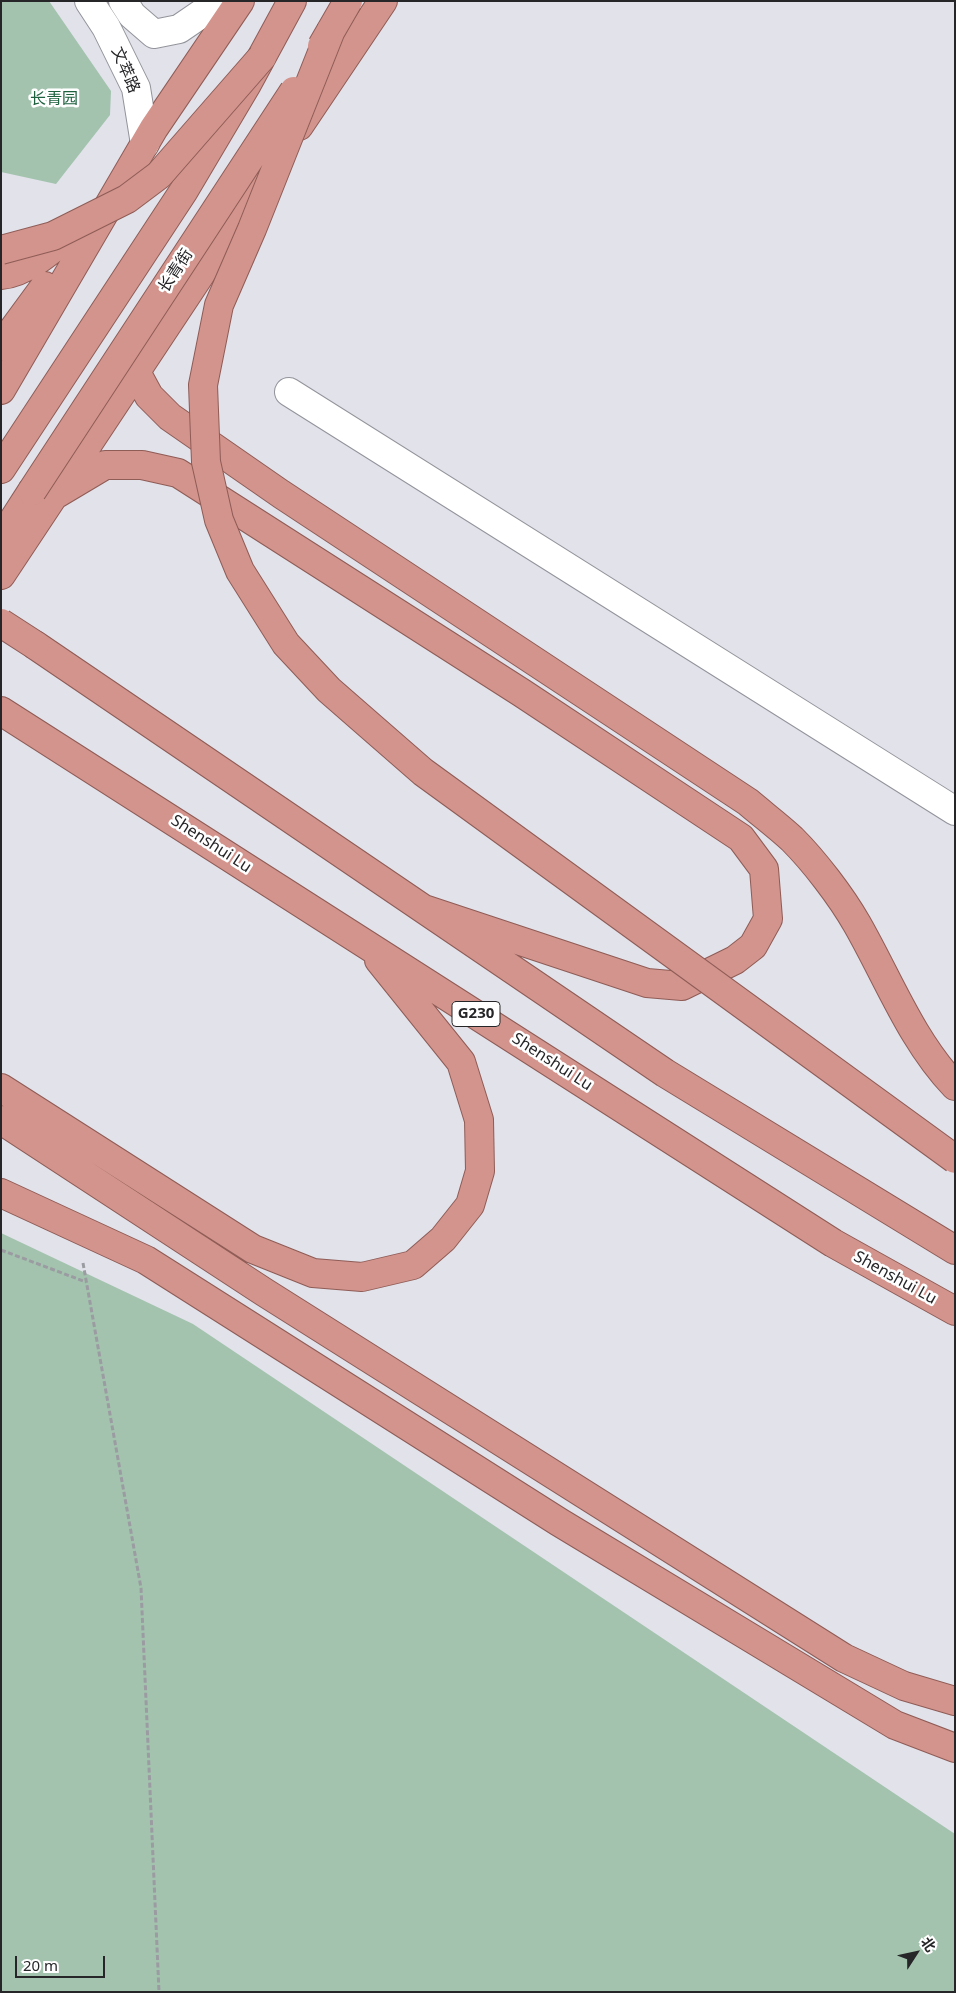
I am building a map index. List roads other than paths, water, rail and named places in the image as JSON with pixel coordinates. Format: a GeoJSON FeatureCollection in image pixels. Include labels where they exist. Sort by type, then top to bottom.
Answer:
{"type":"FeatureCollection","features":[{"type":"Feature","properties":{"kind":"highway"},"geometry":{"type":"LineString","coordinates":[[1,390],[145,144],[240,1]]}},
{"type":"Feature","properties":{"kind":"highway"},"geometry":{"type":"LineString","coordinates":[[1,469],[183,192],[262,57],[292,1]]}},
{"type":"Feature","properties":{"kind":"highway","name":"长青街"},"geometry":{"type":"LineString","coordinates":[[1,539],[302,79],[348,1]]}},
{"type":"Feature","properties":{"kind":"highway"},"geometry":{"type":"LineString","coordinates":[[1,575],[383,1]]}},
{"type":"Feature","properties":{"kind":"highway"},"geometry":{"type":"LineString","coordinates":[[331,30],[252,229],[218,305],[203,384],[206,462],[219,520],[240,571],[286,644],[323,684],[423,772],[955,1158]]}},
{"type":"Feature","properties":{"kind":"highway"},"geometry":{"type":"LineString","coordinates":[[1,250],[53,236],[127,199],[159,175],[262,57]]}},
{"type":"Feature","properties":{"kind":"highway"},"geometry":{"type":"LineString","coordinates":[[1,275],[9,274],[44,257],[116,193]]}},
{"type":"Feature","properties":{"kind":"highway"},"geometry":{"type":"LineString","coordinates":[[1,346],[40,291],[87,244]]}},
{"type":"Feature","properties":{"kind":"highway"},"geometry":{"type":"LineString","coordinates":[[136,372],[149,396],[170,417],[281,494],[748,802],[792,839],[828,882],[856,922],[900,1006],[937,1068],[955,1086]]}},
{"type":"Feature","properties":{"kind":"highway"},"geometry":{"type":"LineString","coordinates":[[53,496],[105,465],[142,465],[178,473],[522,693],[741,838],[764,869],[768,919],[753,946],[735,960],[682,986],[647,983],[424,909]]}},
{"type":"Feature","properties":{"kind":"highway"},"geometry":{"type":"LineString","coordinates":[[1,623],[665,1073],[955,1250]]}},
{"type":"Feature","properties":{"kind":"highway","name":"Shenshui Lu"},"geometry":{"type":"LineString","coordinates":[[1,710],[832,1243],[955,1311]]}},
{"type":"Feature","properties":{"kind":"highway"},"geometry":{"type":"LineString","coordinates":[[1,1088],[253,1249],[313,1273],[362,1276],[413,1265],[443,1238],[470,1205],[480,1171],[479,1120],[461,1062],[366,944]]}},
{"type":"Feature","properties":{"kind":"highway"},"geometry":{"type":"LineString","coordinates":[[1,1120],[273,1297],[844,1658],[904,1686],[955,1702]]}},
{"type":"Feature","properties":{"kind":"highway"},"geometry":{"type":"LineString","coordinates":[[1,1193],[146,1260],[559,1522],[895,1725],[955,1748]]}},
{"type":"Feature","properties":{"kind":"highway"},"geometry":{"type":"LineString","coordinates":[[879,1269],[955,1332]]}},
{"type":"Feature","properties":{"kind":"street","name":"文萃路"},"geometry":{"type":"LineString","coordinates":[[89,1],[106,27],[136,88],[145,144]]}},
{"type":"Feature","properties":{"kind":"street"},"geometry":{"type":"LineString","coordinates":[[122,1],[132,15],[154,34],[179,29],[220,1]]}},
{"type":"Feature","properties":{"kind":"street"},"geometry":{"type":"LineString","coordinates":[[289,392],[955,811]]}},
{"type":"Feature","properties":{"kind":"park label","name":"长青园"},"geometry":{"type":"Point","coordinates":[54,99]}}]}
